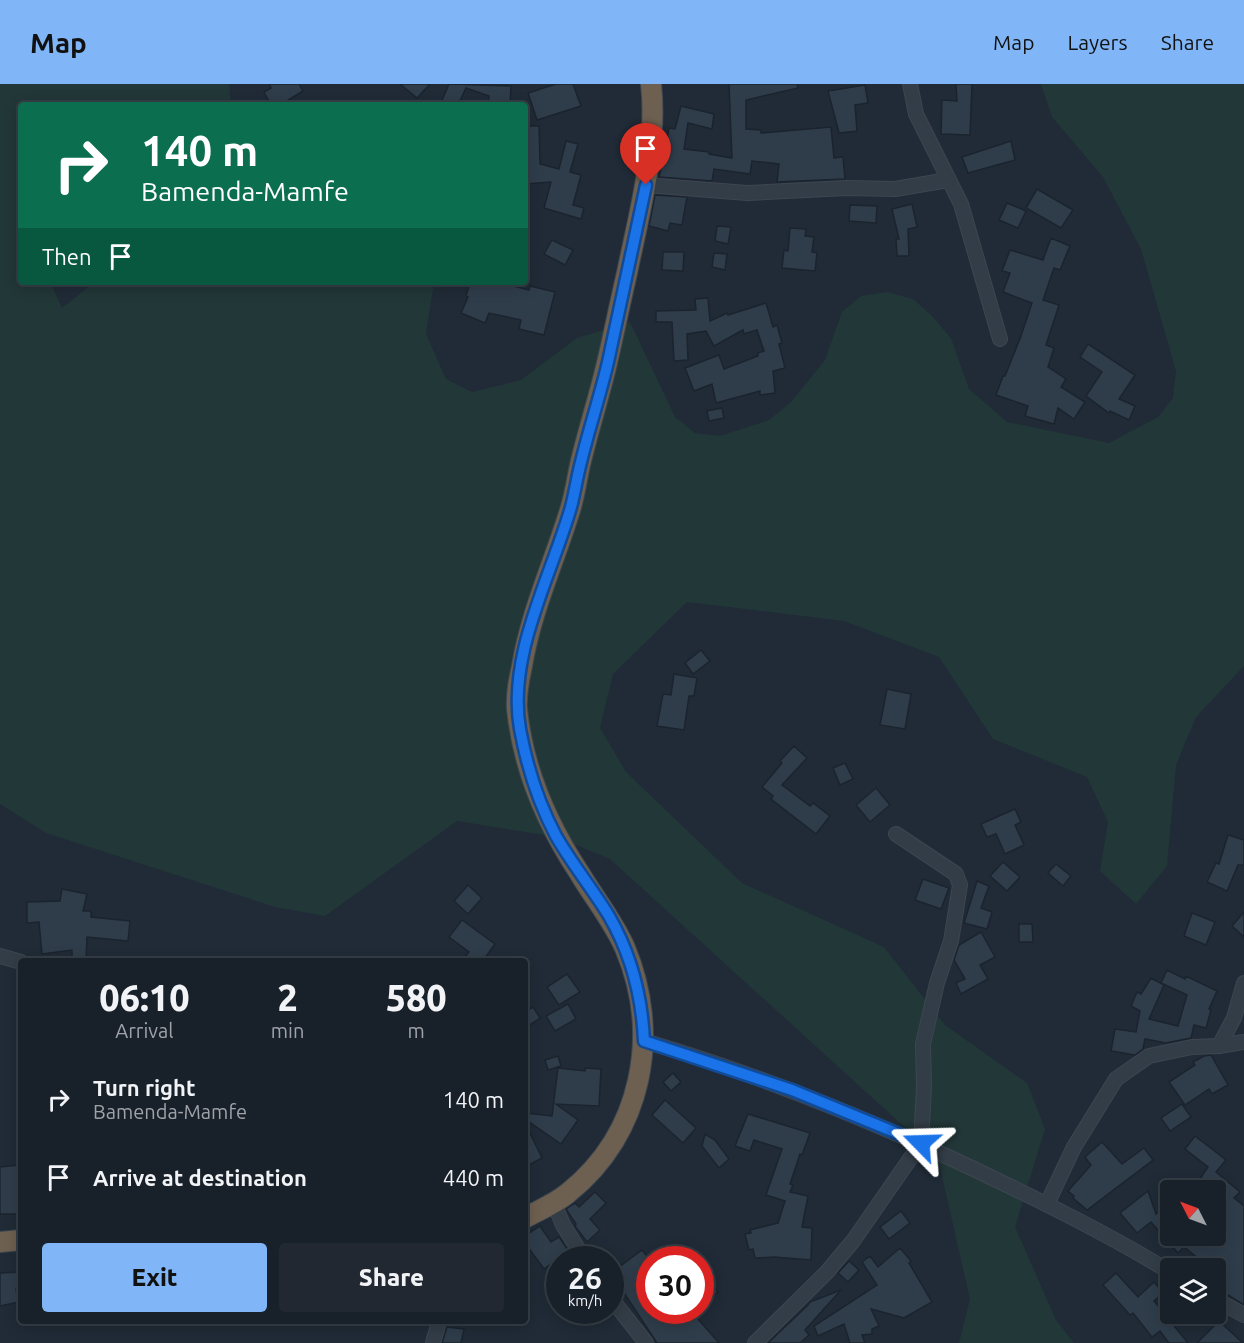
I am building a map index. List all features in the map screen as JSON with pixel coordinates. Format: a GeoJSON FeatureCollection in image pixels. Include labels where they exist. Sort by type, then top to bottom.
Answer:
{"type":"FeatureCollection","features":[{"type":"Feature","properties":{"kind":"highway"},"geometry":{"type":"LineString","coordinates":[[528,1216],[569,1192],[599,1161],[618,1134],[628,1114],[638,1081],[644,1041],[636,980],[625,947],[609,916],[557,837],[538,798],[525,752],[517,707],[517,692],[530,627],[571,506],[607,363],[646,185],[653,102],[651,84]]}},
{"type":"Feature","properties":{"kind":"highway"},"geometry":{"type":"LineString","coordinates":[[0,1242],[18,1240]]}},
{"type":"Feature","properties":{"kind":"street"},"geometry":{"type":"LineString","coordinates":[[910,84],[916,114],[961,204],[1000,339]]}},
{"type":"Feature","properties":{"kind":"street"},"geometry":{"type":"LineString","coordinates":[[646,185],[747,193],[846,188],[895,189],[948,180]]}},
{"type":"Feature","properties":{"kind":"street"},"geometry":{"type":"LineString","coordinates":[[755,1343],[827,1272],[846,1249],[921,1143],[924,1086],[922,1044],[937,983],[951,941],[960,885],[956,874],[897,834]]}},
{"type":"Feature","properties":{"kind":"street"},"geometry":{"type":"LineString","coordinates":[[0,956],[18,961]]}},
{"type":"Feature","properties":{"kind":"street"},"geometry":{"type":"LineString","coordinates":[[1220,1046],[1234,1018],[1244,983]]}},
{"type":"Feature","properties":{"kind":"street"},"geometry":{"type":"LineString","coordinates":[[644,1041],[792,1090],[921,1143],[1047,1204],[1160,1266]]}},
{"type":"Feature","properties":{"kind":"street"},"geometry":{"type":"LineString","coordinates":[[1047,1204],[1074,1147],[1116,1079],[1149,1056],[1192,1047],[1244,1042]]}},
{"type":"Feature","properties":{"kind":"street"},"geometry":{"type":"LineString","coordinates":[[554,1203],[563,1225],[576,1246]]}},
{"type":"Feature","properties":{"kind":"street"},"geometry":{"type":"LineString","coordinates":[[1226,1305],[1244,1315]]}},
{"type":"Feature","properties":{"kind":"street"},"geometry":{"type":"LineString","coordinates":[[624,1315],[646,1343]]}},
{"type":"Feature","properties":{"kind":"street"},"geometry":{"type":"LineString","coordinates":[[433,1343],[438,1324]]}},
{"type":"Feature","properties":{"kind":"green space"},"geometry":{"type":"Polygon","coordinates":[[[0,84],[229,84],[231,102],[18,102],[18,285],[51,285],[62,308],[91,285],[434,285],[426,334],[446,379],[472,392],[521,380],[577,338],[630,322],[675,417],[695,433],[720,436],[769,420],[791,402],[825,360],[842,312],[861,296],[887,292],[913,299],[932,316],[951,338],[969,389],[1007,422],[1109,443],[1158,417],[1173,398],[1176,371],[1141,249],[1103,177],[1052,117],[1041,84],[1244,84],[1244,666],[1196,717],[1176,765],[1167,866],[1136,904],[1100,871],[1108,822],[1087,777],[993,739],[939,657],[844,621],[687,602],[613,674],[600,728],[626,772],[742,883],[884,947],[945,1025],[1027,1083],[1045,1129],[1015,1227],[1056,1320],[1074,1343],[959,1343],[970,1299],[936,1150],[921,1142],[610,859],[557,837],[457,821],[325,916],[275,907],[46,833],[0,804],[0,84]]]}},
{"type":"Feature","properties":{"kind":"building"},"geometry":{"type":"Polygon","coordinates":[[[269,84],[299,84],[303,91],[285,102],[269,102],[264,92],[271,88],[269,84]]]}},
{"type":"Feature","properties":{"kind":"building"},"geometry":{"type":"Polygon","coordinates":[[[400,84],[430,84],[417,98],[400,84]]]}},
{"type":"Feature","properties":{"kind":"building"},"geometry":{"type":"Polygon","coordinates":[[[449,84],[511,86],[510,102],[488,102],[489,96],[466,88],[459,102],[441,102],[449,84]]]}},
{"type":"Feature","properties":{"kind":"building"},"geometry":{"type":"Polygon","coordinates":[[[556,84],[573,84],[581,106],[537,120],[528,93],[556,84]]]}},
{"type":"Feature","properties":{"kind":"building"},"geometry":{"type":"Polygon","coordinates":[[[729,84],[797,84],[798,88],[746,100],[746,129],[761,130],[761,133],[831,127],[834,158],[843,157],[845,179],[777,182],[779,164],[752,161],[750,174],[714,169],[712,181],[659,177],[669,128],[675,129],[681,106],[714,114],[712,129],[688,123],[684,149],[732,158],[729,84]]]}},
{"type":"Feature","properties":{"kind":"building"},"geometry":{"type":"Polygon","coordinates":[[[956,84],[972,84],[970,135],[941,134],[942,100],[957,101],[956,84]]]}},
{"type":"Feature","properties":{"kind":"building"},"geometry":{"type":"Polygon","coordinates":[[[865,85],[868,103],[855,105],[857,131],[839,133],[828,91],[865,85]]]}},
{"type":"Feature","properties":{"kind":"building"},"geometry":{"type":"Polygon","coordinates":[[[528,126],[539,126],[540,164],[559,169],[566,141],[578,144],[570,172],[581,175],[573,205],[584,208],[581,219],[544,208],[551,182],[528,184],[528,126]]]}},
{"type":"Feature","properties":{"kind":"building"},"geometry":{"type":"Polygon","coordinates":[[[1011,141],[1015,160],[968,173],[962,157],[1011,141]]]}},
{"type":"Feature","properties":{"kind":"building"},"geometry":{"type":"Polygon","coordinates":[[[1037,189],[1073,210],[1061,228],[1026,208],[1037,189]]]}},
{"type":"Feature","properties":{"kind":"building"},"geometry":{"type":"Polygon","coordinates":[[[655,195],[687,197],[682,225],[670,223],[668,231],[649,226],[655,195]]]}},
{"type":"Feature","properties":{"kind":"building"},"geometry":{"type":"Polygon","coordinates":[[[1007,203],[1026,211],[1018,228],[999,220],[1007,203]]]}},
{"type":"Feature","properties":{"kind":"building"},"geometry":{"type":"Polygon","coordinates":[[[912,204],[917,227],[908,229],[909,256],[897,256],[896,239],[899,239],[892,209],[912,204]]]}},
{"type":"Feature","properties":{"kind":"building"},"geometry":{"type":"Polygon","coordinates":[[[850,205],[877,206],[876,223],[849,221],[850,205]]]}},
{"type":"Feature","properties":{"kind":"building"},"geometry":{"type":"Polygon","coordinates":[[[717,226],[731,227],[728,244],[715,241],[717,226]]]}},
{"type":"Feature","properties":{"kind":"building"},"geometry":{"type":"Polygon","coordinates":[[[790,228],[806,229],[805,236],[814,237],[812,252],[817,253],[815,271],[782,268],[784,250],[788,251],[790,228]]]}},
{"type":"Feature","properties":{"kind":"building"},"geometry":{"type":"Polygon","coordinates":[[[1051,238],[1070,246],[1060,270],[1054,268],[1043,300],[1059,305],[1046,345],[1054,348],[1048,367],[1066,379],[1061,387],[1085,402],[1074,419],[1058,408],[1054,424],[1025,416],[1028,406],[996,395],[1032,303],[1003,292],[1010,273],[1002,271],[1010,250],[1043,260],[1051,238]]]}},
{"type":"Feature","properties":{"kind":"building"},"geometry":{"type":"Polygon","coordinates":[[[552,240],[573,250],[565,265],[544,254],[552,240]]]}},
{"type":"Feature","properties":{"kind":"building"},"geometry":{"type":"Polygon","coordinates":[[[663,252],[684,252],[683,271],[662,270],[663,252]]]}},
{"type":"Feature","properties":{"kind":"building"},"geometry":{"type":"Polygon","coordinates":[[[714,253],[727,254],[725,270],[712,267],[714,253]]]}},
{"type":"Feature","properties":{"kind":"building"},"geometry":{"type":"Polygon","coordinates":[[[469,285],[510,285],[529,290],[530,286],[555,292],[544,335],[519,329],[521,320],[489,313],[485,323],[461,313],[468,297],[466,296],[469,285]]]}},
{"type":"Feature","properties":{"kind":"building"},"geometry":{"type":"Polygon","coordinates":[[[708,298],[710,321],[727,313],[728,315],[766,303],[773,327],[777,325],[785,368],[773,371],[775,393],[760,395],[760,391],[716,403],[712,384],[694,391],[685,368],[719,355],[724,369],[758,356],[758,353],[764,351],[757,330],[744,334],[743,330],[714,346],[706,331],[687,334],[688,360],[674,361],[672,322],[656,322],[656,311],[696,310],[695,299],[708,298]]]}},
{"type":"Feature","properties":{"kind":"building"},"geometry":{"type":"Polygon","coordinates":[[[1088,344],[1135,375],[1119,399],[1135,406],[1129,420],[1110,411],[1109,413],[1086,396],[1102,372],[1080,357],[1088,344]]]}},
{"type":"Feature","properties":{"kind":"building"},"geometry":{"type":"Polygon","coordinates":[[[722,408],[724,418],[709,421],[707,411],[722,408]]]}},
{"type":"Feature","properties":{"kind":"building"},"geometry":{"type":"Polygon","coordinates":[[[701,650],[710,661],[693,674],[685,663],[701,650]]]}},
{"type":"Feature","properties":{"kind":"building"},"geometry":{"type":"Polygon","coordinates":[[[674,674],[697,678],[694,696],[689,696],[684,730],[657,726],[663,694],[671,695],[674,674]]]}},
{"type":"Feature","properties":{"kind":"building"},"geometry":{"type":"Polygon","coordinates":[[[887,689],[911,694],[905,729],[880,725],[887,689]]]}},
{"type":"Feature","properties":{"kind":"building"},"geometry":{"type":"Polygon","coordinates":[[[794,746],[807,758],[782,785],[810,806],[813,803],[830,816],[816,834],[771,799],[773,796],[762,787],[782,763],[780,761],[794,746]]]}},
{"type":"Feature","properties":{"kind":"building"},"geometry":{"type":"Polygon","coordinates":[[[845,763],[853,779],[840,785],[833,768],[845,763]]]}},
{"type":"Feature","properties":{"kind":"building"},"geometry":{"type":"Polygon","coordinates":[[[876,788],[890,805],[870,822],[856,805],[876,788]]]}},
{"type":"Feature","properties":{"kind":"building"},"geometry":{"type":"Polygon","coordinates":[[[1015,809],[1021,822],[1015,825],[1024,845],[1005,854],[996,834],[987,837],[981,824],[1015,809]]]}},
{"type":"Feature","properties":{"kind":"building"},"geometry":{"type":"Polygon","coordinates":[[[1228,835],[1244,840],[1244,865],[1238,865],[1227,891],[1207,882],[1216,863],[1219,864],[1228,835]]]}},
{"type":"Feature","properties":{"kind":"building"},"geometry":{"type":"Polygon","coordinates":[[[1003,862],[1020,877],[1007,891],[990,876],[1003,862]]]}},
{"type":"Feature","properties":{"kind":"building"},"geometry":{"type":"Polygon","coordinates":[[[1056,864],[1071,876],[1063,886],[1048,873],[1056,864]]]}},
{"type":"Feature","properties":{"kind":"building"},"geometry":{"type":"Polygon","coordinates":[[[923,879],[949,888],[941,909],[915,900],[923,879]]]}},
{"type":"Feature","properties":{"kind":"building"},"geometry":{"type":"Polygon","coordinates":[[[977,881],[989,886],[981,908],[992,912],[987,929],[964,923],[977,881]]]}},
{"type":"Feature","properties":{"kind":"building"},"geometry":{"type":"Polygon","coordinates":[[[468,885],[482,898],[468,914],[454,901],[468,885]]]}},
{"type":"Feature","properties":{"kind":"building"},"geometry":{"type":"Polygon","coordinates":[[[62,889],[87,894],[83,911],[91,911],[91,917],[130,921],[128,941],[87,937],[86,958],[72,958],[72,950],[42,954],[39,922],[27,923],[27,902],[60,901],[62,889]]]}},
{"type":"Feature","properties":{"kind":"building"},"geometry":{"type":"Polygon","coordinates":[[[1244,912],[1244,937],[1232,926],[1244,912]]]}},
{"type":"Feature","properties":{"kind":"building"},"geometry":{"type":"Polygon","coordinates":[[[1192,913],[1215,922],[1206,945],[1184,936],[1192,913]]]}},
{"type":"Feature","properties":{"kind":"building"},"geometry":{"type":"Polygon","coordinates":[[[462,920],[495,944],[485,958],[464,958],[469,952],[449,937],[462,920]]]}},
{"type":"Feature","properties":{"kind":"building"},"geometry":{"type":"Polygon","coordinates":[[[1019,924],[1032,924],[1033,942],[1019,942],[1019,924]]]}},
{"type":"Feature","properties":{"kind":"building"},"geometry":{"type":"Polygon","coordinates":[[[981,932],[995,957],[980,965],[988,979],[961,994],[956,983],[965,979],[954,960],[959,945],[981,932]]]}},
{"type":"Feature","properties":{"kind":"building"},"geometry":{"type":"Polygon","coordinates":[[[1167,970],[1185,979],[1186,976],[1217,991],[1209,1009],[1211,1010],[1206,1028],[1194,1025],[1191,1038],[1166,1043],[1145,1039],[1143,1049],[1135,1055],[1111,1051],[1115,1029],[1136,1032],[1140,1011],[1131,1006],[1137,992],[1141,994],[1151,978],[1164,985],[1149,1019],[1178,1026],[1187,995],[1161,983],[1167,970]]]}},
{"type":"Feature","properties":{"kind":"building"},"geometry":{"type":"Polygon","coordinates":[[[567,974],[580,992],[559,1005],[547,987],[567,974]]]}},
{"type":"Feature","properties":{"kind":"building"},"geometry":{"type":"Polygon","coordinates":[[[568,1004],[576,1019],[555,1031],[546,1016],[568,1004]]]}},
{"type":"Feature","properties":{"kind":"building"},"geometry":{"type":"Polygon","coordinates":[[[533,1007],[540,1018],[528,1026],[528,1010],[533,1007]]]}},
{"type":"Feature","properties":{"kind":"building"},"geometry":{"type":"Polygon","coordinates":[[[1211,1055],[1228,1085],[1212,1094],[1209,1089],[1185,1105],[1169,1082],[1195,1065],[1193,1062],[1211,1055]]]}},
{"type":"Feature","properties":{"kind":"building"},"geometry":{"type":"Polygon","coordinates":[[[558,1056],[561,1066],[548,1070],[545,1060],[558,1056]]]}},
{"type":"Feature","properties":{"kind":"building"},"geometry":{"type":"Polygon","coordinates":[[[558,1068],[585,1071],[585,1068],[601,1069],[599,1106],[556,1104],[578,1120],[561,1144],[528,1121],[528,1113],[552,1116],[558,1068]]]}},
{"type":"Feature","properties":{"kind":"building"},"geometry":{"type":"Polygon","coordinates":[[[673,1073],[681,1082],[671,1091],[663,1082],[673,1073]]]}},
{"type":"Feature","properties":{"kind":"building"},"geometry":{"type":"Polygon","coordinates":[[[665,1100],[696,1128],[683,1143],[652,1115],[665,1100]]]}},
{"type":"Feature","properties":{"kind":"building"},"geometry":{"type":"Polygon","coordinates":[[[1182,1104],[1191,1117],[1170,1131],[1161,1118],[1182,1104]]]}},
{"type":"Feature","properties":{"kind":"building"},"geometry":{"type":"Polygon","coordinates":[[[748,1114],[810,1133],[802,1155],[800,1154],[790,1184],[793,1185],[790,1192],[808,1196],[802,1227],[812,1228],[811,1260],[755,1258],[753,1249],[749,1250],[745,1234],[751,1233],[750,1230],[778,1223],[785,1201],[766,1195],[782,1149],[754,1140],[750,1151],[735,1146],[748,1114]]]}},
{"type":"Feature","properties":{"kind":"building"},"geometry":{"type":"Polygon","coordinates":[[[528,1129],[542,1158],[528,1165],[528,1129]]]}},
{"type":"Feature","properties":{"kind":"building"},"geometry":{"type":"Polygon","coordinates":[[[705,1134],[715,1140],[729,1159],[719,1168],[702,1146],[705,1134]]]}},
{"type":"Feature","properties":{"kind":"building"},"geometry":{"type":"Polygon","coordinates":[[[1195,1136],[1226,1160],[1216,1172],[1226,1180],[1199,1180],[1208,1167],[1185,1149],[1195,1136]]]}},
{"type":"Feature","properties":{"kind":"building"},"geometry":{"type":"Polygon","coordinates":[[[1102,1142],[1122,1164],[1144,1148],[1153,1160],[1087,1210],[1068,1191],[1091,1165],[1085,1157],[1102,1142]]]}},
{"type":"Feature","properties":{"kind":"building"},"geometry":{"type":"Polygon","coordinates":[[[18,1165],[18,1214],[0,1214],[0,1167],[18,1165]]]}},
{"type":"Feature","properties":{"kind":"building"},"geometry":{"type":"Polygon","coordinates":[[[1226,1180],[1240,1192],[1234,1198],[1244,1206],[1244,1305],[1226,1294],[1226,1258],[1198,1258],[1184,1247],[1178,1253],[1172,1246],[1226,1246],[1226,1180]]]}},
{"type":"Feature","properties":{"kind":"building"},"geometry":{"type":"Polygon","coordinates":[[[1148,1191],[1156,1214],[1160,1210],[1160,1232],[1151,1222],[1137,1233],[1120,1213],[1148,1191]]]}},
{"type":"Feature","properties":{"kind":"building"},"geometry":{"type":"Polygon","coordinates":[[[595,1192],[606,1203],[590,1219],[600,1230],[587,1242],[566,1209],[575,1203],[579,1207],[595,1192]]]}},
{"type":"Feature","properties":{"kind":"building"},"geometry":{"type":"Polygon","coordinates":[[[901,1211],[910,1223],[889,1239],[880,1227],[901,1211]]]}},
{"type":"Feature","properties":{"kind":"building"},"geometry":{"type":"Polygon","coordinates":[[[540,1226],[551,1242],[559,1237],[565,1246],[546,1246],[546,1268],[544,1269],[528,1247],[528,1234],[540,1226]]]}},
{"type":"Feature","properties":{"kind":"building"},"geometry":{"type":"Polygon","coordinates":[[[900,1248],[911,1261],[909,1263],[932,1302],[904,1318],[871,1309],[879,1326],[872,1329],[872,1334],[862,1335],[865,1343],[850,1343],[844,1324],[818,1336],[814,1326],[877,1285],[862,1262],[870,1256],[878,1267],[900,1248]]]}},
{"type":"Feature","properties":{"kind":"building"},"geometry":{"type":"Polygon","coordinates":[[[636,1254],[636,1311],[624,1293],[624,1263],[636,1254]]]}},
{"type":"Feature","properties":{"kind":"building"},"geometry":{"type":"Polygon","coordinates":[[[849,1261],[859,1270],[848,1282],[838,1273],[849,1261]]]}},
{"type":"Feature","properties":{"kind":"building"},"geometry":{"type":"Polygon","coordinates":[[[18,1272],[18,1289],[16,1289],[18,1302],[0,1306],[0,1273],[18,1272]]]}},
{"type":"Feature","properties":{"kind":"building"},"geometry":{"type":"Polygon","coordinates":[[[1116,1273],[1138,1297],[1154,1282],[1160,1289],[1160,1296],[1154,1301],[1160,1308],[1160,1324],[1173,1324],[1188,1343],[1169,1343],[1160,1331],[1152,1337],[1133,1313],[1130,1315],[1103,1285],[1116,1273]]]}},
{"type":"Feature","properties":{"kind":"building"},"geometry":{"type":"Polygon","coordinates":[[[841,1290],[805,1330],[809,1335],[800,1343],[768,1343],[810,1302],[841,1290]]]}},
{"type":"Feature","properties":{"kind":"building"},"geometry":{"type":"Polygon","coordinates":[[[645,1324],[702,1324],[719,1343],[657,1343],[645,1324]]]}},
{"type":"Feature","properties":{"kind":"building"},"geometry":{"type":"Polygon","coordinates":[[[1216,1324],[1222,1324],[1243,1343],[1197,1343],[1216,1324]]]}},
{"type":"Feature","properties":{"kind":"building"},"geometry":{"type":"Polygon","coordinates":[[[447,1327],[464,1329],[461,1343],[442,1343],[447,1327]]]}},
{"type":"Feature","properties":{"kind":"route"},"geometry":{"type":"LineString","coordinates":[[646,185],[607,363],[571,506],[530,627],[523,659],[517,692],[517,707],[527,764],[538,798],[557,837],[609,916],[625,947],[643,1012],[644,1041],[792,1090],[921,1143]]}}]}
